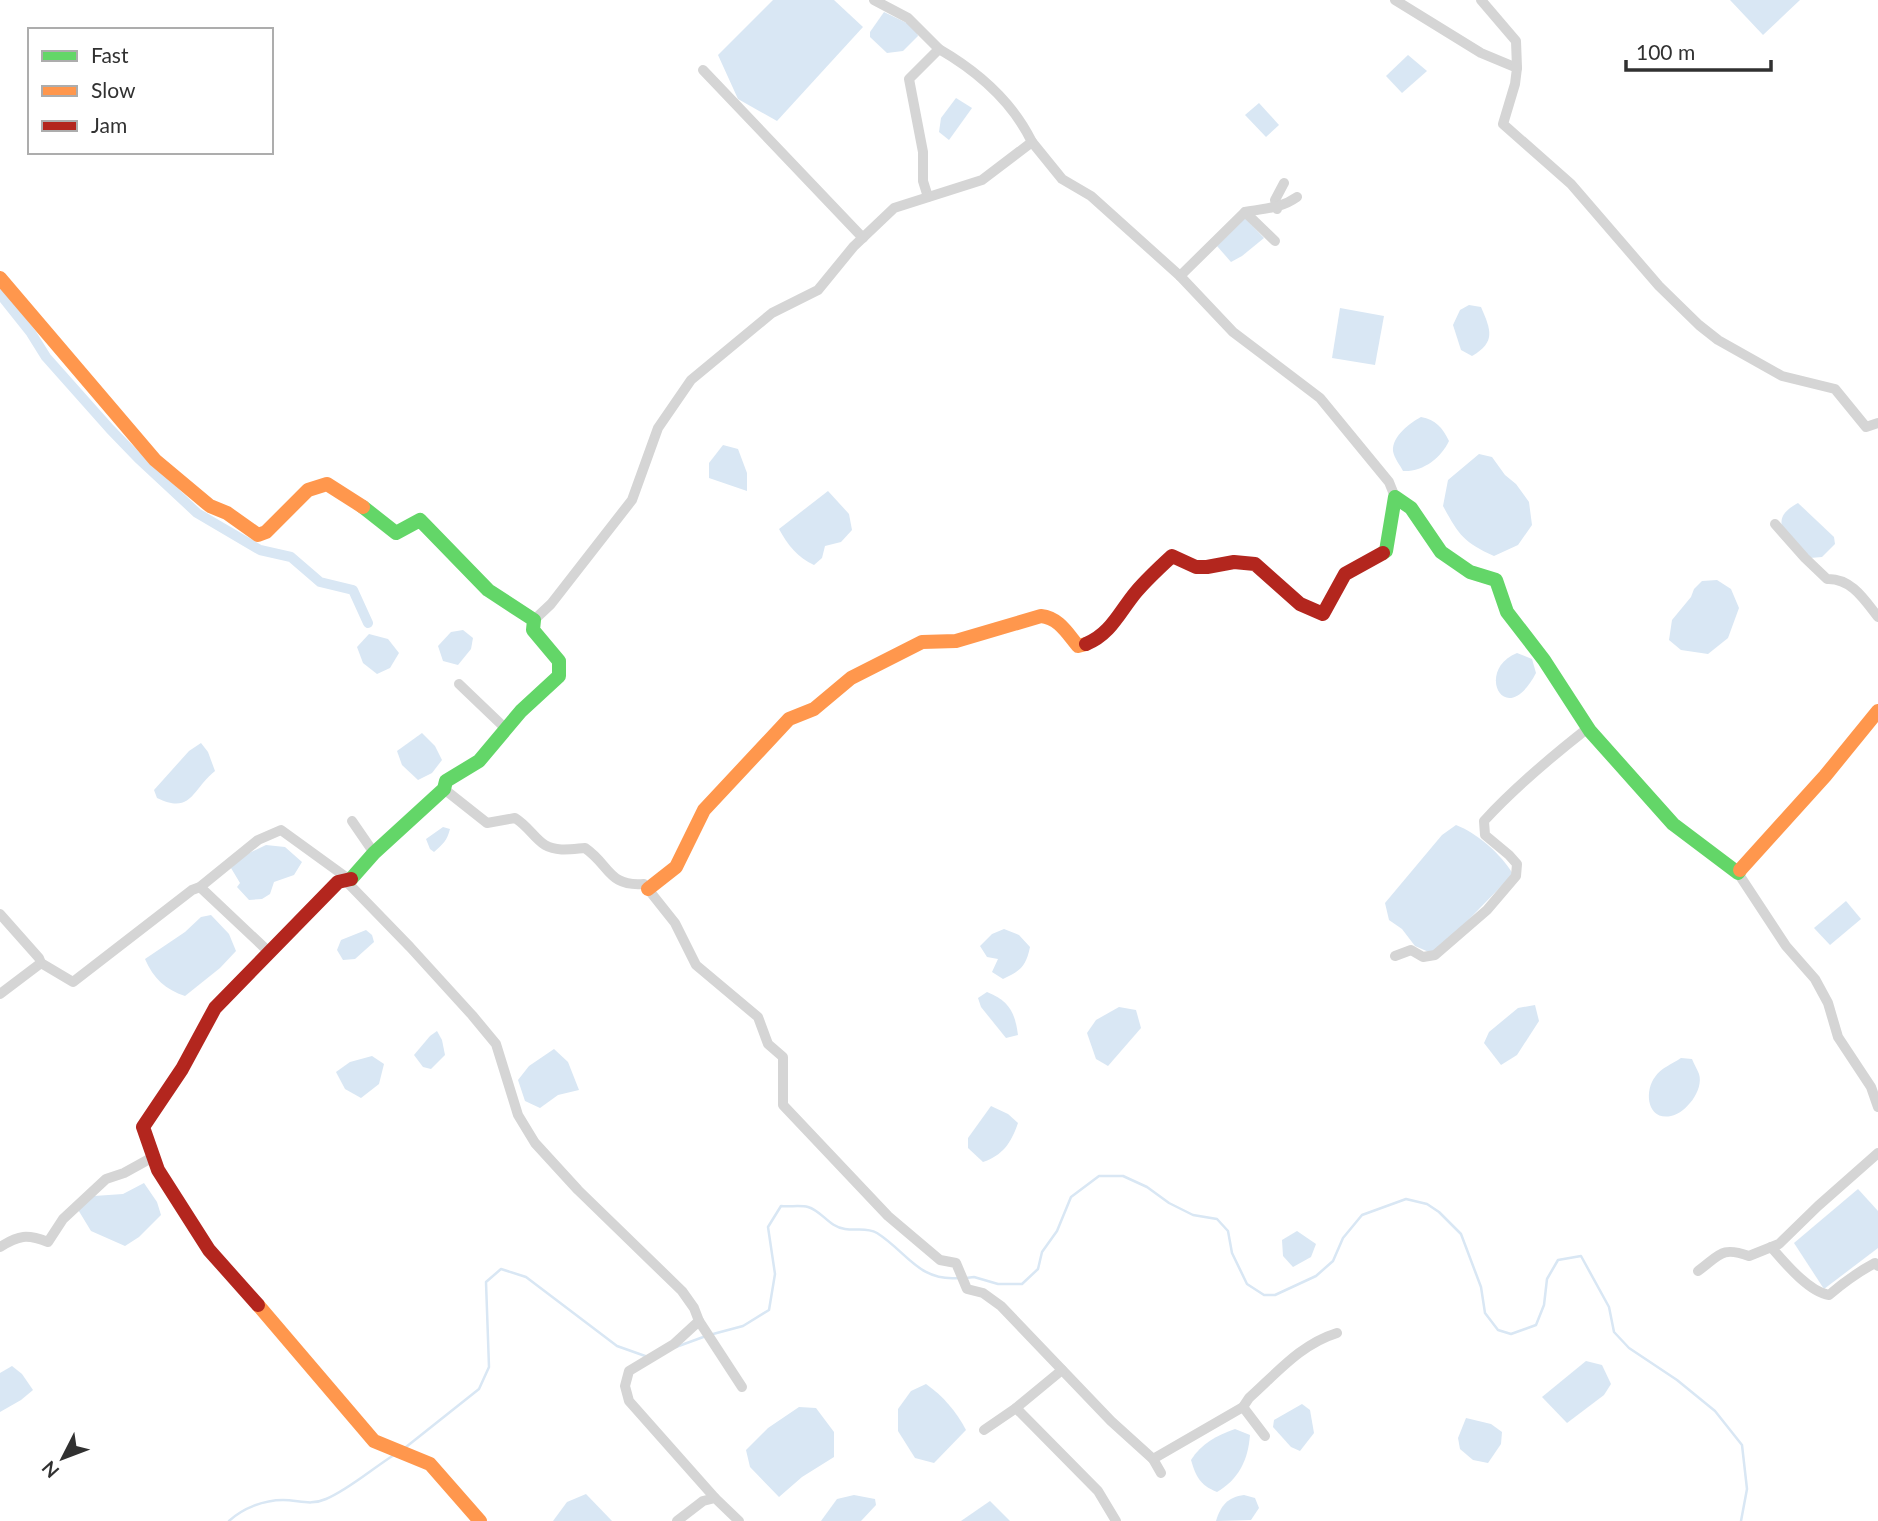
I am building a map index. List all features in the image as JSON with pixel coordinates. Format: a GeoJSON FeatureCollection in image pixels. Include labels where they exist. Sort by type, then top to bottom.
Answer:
{"type":"FeatureCollection","features":[{"type":"Feature","properties":{"kind":"street"},"geometry":{"type":"LineString","coordinates":[[649,889],[676,867],[704,810],[789,719],[814,709],[851,678],[922,642],[956,640],[986,634],[1041,616],[1051,617],[1059,623],[1078,646],[1090,644],[1123,614],[1133,596],[1172,556],[1193,569],[1239,562],[1256,565],[1309,612],[1323,614],[1345,574],[1386,551],[1395,497],[1389,482],[1320,398],[1233,332],[1180,276],[1091,196],[1062,179],[996,92],[963,63],[939,49],[908,18],[874,0]]}},
{"type":"Feature","properties":{"kind":"street"},"geometry":{"type":"LineString","coordinates":[[1395,0],[1481,53],[1517,68]]}},
{"type":"Feature","properties":{"kind":"street"},"geometry":{"type":"LineString","coordinates":[[1481,0],[1516,41],[1515,84],[1503,124],[1571,184],[1687,314],[1718,340],[1782,376],[1835,389],[1866,427],[1878,423]]}},
{"type":"Feature","properties":{"kind":"street"},"geometry":{"type":"LineString","coordinates":[[928,197],[923,181],[923,152],[909,79],[939,49]]}},
{"type":"Feature","properties":{"kind":"street"},"geometry":{"type":"LineString","coordinates":[[703,70],[863,238]]}},
{"type":"Feature","properties":{"kind":"street"},"geometry":{"type":"LineString","coordinates":[[480,1521],[430,1464],[374,1441],[350,1415],[311,1365],[209,1250],[158,1170],[143,1127],[182,1069],[215,1008],[338,882],[348,880],[444,789],[446,780],[485,755],[505,728],[559,676],[559,662],[533,629],[534,621],[551,604],[632,500],[658,428],[691,380],[772,313],[818,289],[894,208],[982,180],[1032,142]]}},
{"type":"Feature","properties":{"kind":"street"},"geometry":{"type":"LineString","coordinates":[[1278,208],[1275,200],[1284,183]]}},
{"type":"Feature","properties":{"kind":"street"},"geometry":{"type":"LineString","coordinates":[[1180,276],[1245,212],[1278,208],[1297,197]]}},
{"type":"Feature","properties":{"kind":"street"},"geometry":{"type":"LineString","coordinates":[[1245,212],[1275,241]]}},
{"type":"Feature","properties":{"kind":"street"},"geometry":{"type":"LineString","coordinates":[[0,278],[155,460],[210,506],[227,513],[258,535],[266,532],[309,490],[327,484],[347,492],[372,516],[396,533],[420,520],[488,590],[534,621]]}},
{"type":"Feature","properties":{"kind":"street"},"geometry":{"type":"LineString","coordinates":[[1395,497],[1412,508],[1441,552],[1470,572],[1496,580],[1507,612],[1544,660],[1588,728],[1673,824],[1738,873],[1786,946],[1815,979],[1828,1003],[1838,1037],[1871,1087],[1878,1107]]}},
{"type":"Feature","properties":{"kind":"street"},"geometry":{"type":"LineString","coordinates":[[1775,524],[1827,579],[1839,579],[1860,594],[1878,617]]}},
{"type":"Feature","properties":{"kind":"street"},"geometry":{"type":"LineString","coordinates":[[459,684],[505,728]]}},
{"type":"Feature","properties":{"kind":"street"},"geometry":{"type":"LineString","coordinates":[[1738,873],[1825,776],[1878,711]]}},
{"type":"Feature","properties":{"kind":"street"},"geometry":{"type":"LineString","coordinates":[[1395,956],[1411,950],[1423,957],[1435,955],[1487,910],[1516,876],[1517,864],[1485,835],[1484,821],[1542,764],[1588,728]]}},
{"type":"Feature","properties":{"kind":"street"},"geometry":{"type":"LineString","coordinates":[[444,789],[487,823],[515,818],[526,825],[544,845],[563,850],[585,848],[598,857],[608,874],[628,886],[644,884],[675,923],[696,965],[758,1017],[768,1044],[783,1056],[783,1105],[888,1216],[940,1260],[956,1263],[967,1289],[983,1293],[1000,1306],[1111,1422],[1153,1459],[1161,1473]]}},
{"type":"Feature","properties":{"kind":"street"},"geometry":{"type":"LineString","coordinates":[[352,821],[374,853]]}},
{"type":"Feature","properties":{"kind":"street"},"geometry":{"type":"LineString","coordinates":[[0,914],[39,958],[41,964],[73,982],[258,840],[281,830],[348,880],[496,1044],[518,1115],[535,1143],[578,1190],[682,1291],[742,1387]]}},
{"type":"Feature","properties":{"kind":"street"},"geometry":{"type":"LineString","coordinates":[[200,887],[269,952]]}},
{"type":"Feature","properties":{"kind":"street"},"geometry":{"type":"LineString","coordinates":[[0,993],[41,964]]}},
{"type":"Feature","properties":{"kind":"street"},"geometry":{"type":"LineString","coordinates":[[1698,1271],[1722,1253],[1735,1250],[1749,1256],[1779,1244],[1878,1153]]}},
{"type":"Feature","properties":{"kind":"street"},"geometry":{"type":"LineString","coordinates":[[0,1247],[15,1237],[32,1236],[48,1242],[63,1219],[106,1179],[124,1173],[153,1157]]}},
{"type":"Feature","properties":{"kind":"street"},"geometry":{"type":"LineString","coordinates":[[1772,1247],[1820,1294],[1829,1295],[1865,1268],[1875,1263],[1878,1266]]}},
{"type":"Feature","properties":{"kind":"street"},"geometry":{"type":"LineString","coordinates":[[699,1321],[674,1344],[628,1371],[625,1386],[629,1401],[715,1498],[739,1521]]}},
{"type":"Feature","properties":{"kind":"street"},"geometry":{"type":"LineString","coordinates":[[1153,1459],[1243,1407],[1304,1347],[1337,1333]]}},
{"type":"Feature","properties":{"kind":"street"},"geometry":{"type":"LineString","coordinates":[[984,1430],[1016,1409],[1062,1370]]}},
{"type":"Feature","properties":{"kind":"street"},"geometry":{"type":"LineString","coordinates":[[1243,1407],[1265,1436]]}},
{"type":"Feature","properties":{"kind":"street"},"geometry":{"type":"LineString","coordinates":[[1016,1409],[1098,1491],[1116,1521]]}},
{"type":"Feature","properties":{"kind":"street"},"geometry":{"type":"LineString","coordinates":[[677,1521],[703,1501],[715,1498]]}},
{"type":"Feature","properties":{"kind":"water"},"geometry":{"type":"Polygon","coordinates":[[[773,0],[834,0],[863,27],[777,121],[738,99],[718,55],[773,0]]]}},
{"type":"Feature","properties":{"kind":"water"},"geometry":{"type":"Polygon","coordinates":[[[1730,0],[1800,0],[1763,35],[1730,0]]]}},
{"type":"Feature","properties":{"kind":"water"},"geometry":{"type":"Polygon","coordinates":[[[884,12],[915,27],[918,36],[903,51],[887,53],[870,37],[870,32],[884,12]]]}},
{"type":"Feature","properties":{"kind":"water"},"geometry":{"type":"Polygon","coordinates":[[[1408,55],[1427,71],[1402,93],[1386,76],[1408,55]]]}},
{"type":"Feature","properties":{"kind":"water"},"geometry":{"type":"Polygon","coordinates":[[[956,98],[972,108],[949,140],[939,132],[941,118],[956,98]]]}},
{"type":"Feature","properties":{"kind":"water"},"geometry":{"type":"Polygon","coordinates":[[[1259,103],[1279,125],[1266,137],[1245,115],[1259,103]]]}},
{"type":"Feature","properties":{"kind":"water"},"geometry":{"type":"Polygon","coordinates":[[[1245,218],[1264,238],[1231,262],[1217,246],[1245,218]]]}},
{"type":"Feature","properties":{"kind":"water"},"geometry":{"type":"Polygon","coordinates":[[[1469,305],[1481,307],[1489,329],[1485,346],[1472,356],[1461,350],[1453,325],[1460,310],[1469,305]]]}},
{"type":"Feature","properties":{"kind":"water"},"geometry":{"type":"Polygon","coordinates":[[[1340,308],[1384,316],[1375,365],[1332,358],[1340,308]]]}},
{"type":"Feature","properties":{"kind":"water"},"geometry":{"type":"Polygon","coordinates":[[[1421,417],[1438,425],[1449,441],[1430,463],[1418,469],[1403,471],[1393,451],[1393,445],[1402,431],[1421,417]]]}},
{"type":"Feature","properties":{"kind":"water"},"geometry":{"type":"Polygon","coordinates":[[[723,445],[738,449],[747,473],[747,491],[709,478],[709,463],[723,445]]]}},
{"type":"Feature","properties":{"kind":"water"},"geometry":{"type":"Polygon","coordinates":[[[1479,454],[1492,457],[1529,502],[1532,525],[1518,545],[1494,556],[1463,537],[1443,506],[1448,480],[1479,454]]]}},
{"type":"Feature","properties":{"kind":"water"},"geometry":{"type":"Polygon","coordinates":[[[828,491],[849,514],[852,530],[841,542],[825,546],[822,558],[814,565],[794,550],[779,529],[828,491]]]}},
{"type":"Feature","properties":{"kind":"water"},"geometry":{"type":"Polygon","coordinates":[[[1798,503],[1834,537],[1835,544],[1822,557],[1810,558],[1782,526],[1783,515],[1798,503]]]}},
{"type":"Feature","properties":{"kind":"water"},"geometry":{"type":"Polygon","coordinates":[[[1717,580],[1731,589],[1739,608],[1728,638],[1708,654],[1681,650],[1669,640],[1672,620],[1702,581],[1717,580]]]}},
{"type":"Feature","properties":{"kind":"water"},"geometry":{"type":"Polygon","coordinates":[[[463,630],[473,638],[471,649],[458,665],[443,661],[438,646],[451,632],[463,630]]]}},
{"type":"Feature","properties":{"kind":"water"},"geometry":{"type":"Polygon","coordinates":[[[369,634],[388,639],[399,653],[390,668],[377,674],[363,663],[357,647],[369,634]]]}},
{"type":"Feature","properties":{"kind":"water"},"geometry":{"type":"Polygon","coordinates":[[[1517,653],[1532,659],[1536,673],[1525,690],[1514,697],[1505,697],[1499,692],[1497,672],[1504,661],[1517,653]]]}},
{"type":"Feature","properties":{"kind":"water"},"geometry":{"type":"Polygon","coordinates":[[[422,733],[435,746],[442,760],[432,773],[418,780],[402,765],[397,751],[422,733]]]}},
{"type":"Feature","properties":{"kind":"water"},"geometry":{"type":"Polygon","coordinates":[[[201,743],[208,752],[215,771],[185,802],[169,802],[157,798],[154,790],[189,751],[201,743]]]}},
{"type":"Feature","properties":{"kind":"water"},"geometry":{"type":"Polygon","coordinates":[[[1456,825],[1488,845],[1513,874],[1445,944],[1431,953],[1415,946],[1402,929],[1389,920],[1385,903],[1442,835],[1456,825]]]}},
{"type":"Feature","properties":{"kind":"water"},"geometry":{"type":"Polygon","coordinates":[[[443,827],[450,829],[449,833],[434,852],[426,839],[443,827]]]}},
{"type":"Feature","properties":{"kind":"water"},"geometry":{"type":"Polygon","coordinates":[[[266,845],[285,847],[302,862],[294,875],[274,882],[270,894],[262,899],[249,900],[237,887],[240,883],[231,868],[243,856],[266,845]]]}},
{"type":"Feature","properties":{"kind":"water"},"geometry":{"type":"Polygon","coordinates":[[[1846,901],[1861,919],[1830,945],[1814,928],[1846,901]]]}},
{"type":"Feature","properties":{"kind":"water"},"geometry":{"type":"Polygon","coordinates":[[[211,915],[229,934],[236,951],[220,968],[185,996],[161,982],[145,959],[185,932],[201,917],[211,915]]]}},
{"type":"Feature","properties":{"kind":"water"},"geometry":{"type":"Polygon","coordinates":[[[1004,929],[1019,935],[1030,947],[1021,968],[1003,979],[992,972],[998,959],[987,957],[980,946],[992,934],[1004,929]]]}},
{"type":"Feature","properties":{"kind":"water"},"geometry":{"type":"Polygon","coordinates":[[[366,930],[372,935],[374,942],[355,959],[343,960],[337,950],[341,940],[366,930]]]}},
{"type":"Feature","properties":{"kind":"water"},"geometry":{"type":"Polygon","coordinates":[[[987,992],[1001,999],[1010,1008],[1018,1035],[1006,1038],[981,1007],[978,998],[987,992]]]}},
{"type":"Feature","properties":{"kind":"water"},"geometry":{"type":"Polygon","coordinates":[[[1535,1005],[1539,1021],[1517,1055],[1501,1065],[1484,1043],[1489,1032],[1518,1008],[1535,1005]]]}},
{"type":"Feature","properties":{"kind":"water"},"geometry":{"type":"Polygon","coordinates":[[[1119,1007],[1136,1010],[1141,1028],[1108,1066],[1096,1059],[1087,1033],[1096,1020],[1119,1007]]]}},
{"type":"Feature","properties":{"kind":"water"},"geometry":{"type":"Polygon","coordinates":[[[437,1031],[445,1055],[431,1069],[423,1067],[414,1055],[437,1031]]]}},
{"type":"Feature","properties":{"kind":"water"},"geometry":{"type":"Polygon","coordinates":[[[554,1049],[568,1062],[579,1090],[558,1095],[540,1108],[525,1101],[518,1080],[529,1066],[554,1049]]]}},
{"type":"Feature","properties":{"kind":"water"},"geometry":{"type":"Polygon","coordinates":[[[372,1056],[384,1064],[379,1084],[361,1098],[345,1089],[336,1072],[350,1062],[372,1056]]]}},
{"type":"Feature","properties":{"kind":"water"},"geometry":{"type":"Polygon","coordinates":[[[1681,1058],[1692,1059],[1699,1074],[1696,1094],[1688,1106],[1677,1114],[1657,1114],[1650,1104],[1649,1090],[1652,1083],[1660,1071],[1681,1058]]]}},
{"type":"Feature","properties":{"kind":"water"},"geometry":{"type":"Polygon","coordinates":[[[991,1106],[1008,1114],[1018,1123],[1005,1147],[996,1156],[983,1162],[968,1148],[968,1138],[991,1106]]]}},
{"type":"Feature","properties":{"kind":"water"},"geometry":{"type":"Polygon","coordinates":[[[144,1183],[157,1202],[161,1215],[139,1237],[125,1246],[91,1231],[77,1208],[94,1196],[123,1194],[144,1183]]]}},
{"type":"Feature","properties":{"kind":"water"},"geometry":{"type":"Polygon","coordinates":[[[1858,1189],[1878,1211],[1878,1248],[1824,1289],[1794,1243],[1858,1189]]]}},
{"type":"Feature","properties":{"kind":"water"},"geometry":{"type":"Polygon","coordinates":[[[1297,1231],[1316,1244],[1311,1257],[1293,1267],[1283,1256],[1282,1240],[1297,1231]]]}},
{"type":"Feature","properties":{"kind":"water"},"geometry":{"type":"Polygon","coordinates":[[[1586,1361],[1602,1365],[1611,1384],[1604,1395],[1567,1423],[1542,1397],[1586,1361]]]}},
{"type":"Feature","properties":{"kind":"water"},"geometry":{"type":"Polygon","coordinates":[[[12,1366],[22,1374],[33,1390],[0,1412],[0,1373],[12,1366]]]}},
{"type":"Feature","properties":{"kind":"water"},"geometry":{"type":"Polygon","coordinates":[[[926,1384],[949,1404],[966,1430],[934,1463],[915,1458],[898,1431],[898,1409],[911,1391],[926,1384]]]}},
{"type":"Feature","properties":{"kind":"water"},"geometry":{"type":"Polygon","coordinates":[[[1302,1404],[1310,1410],[1314,1433],[1300,1451],[1291,1447],[1273,1427],[1274,1420],[1302,1404]]]}},
{"type":"Feature","properties":{"kind":"water"},"geometry":{"type":"Polygon","coordinates":[[[799,1407],[816,1408],[834,1432],[834,1457],[802,1477],[779,1497],[750,1467],[746,1450],[768,1428],[799,1407]]]}},
{"type":"Feature","properties":{"kind":"water"},"geometry":{"type":"Polygon","coordinates":[[[1466,1418],[1491,1424],[1502,1432],[1501,1444],[1488,1463],[1473,1460],[1460,1449],[1458,1438],[1466,1418]]]}},
{"type":"Feature","properties":{"kind":"water"},"geometry":{"type":"Polygon","coordinates":[[[1235,1429],[1250,1435],[1247,1453],[1237,1475],[1217,1492],[1200,1480],[1191,1460],[1210,1441],[1235,1429]]]}},
{"type":"Feature","properties":{"kind":"water"},"geometry":{"type":"Polygon","coordinates":[[[586,1494],[612,1521],[553,1521],[567,1502],[586,1494]]]}},
{"type":"Feature","properties":{"kind":"water"},"geometry":{"type":"Polygon","coordinates":[[[854,1495],[875,1499],[876,1505],[861,1521],[821,1521],[837,1499],[854,1495]]]}},
{"type":"Feature","properties":{"kind":"water"},"geometry":{"type":"Polygon","coordinates":[[[1244,1495],[1255,1498],[1259,1508],[1251,1520],[1216,1521],[1226,1503],[1244,1495]]]}},
{"type":"Feature","properties":{"kind":"water"},"geometry":{"type":"Polygon","coordinates":[[[990,1501],[1010,1521],[961,1521],[990,1501]]]}},
{"type":"Feature","properties":{"kind":"waterway"},"geometry":{"type":"LineString","coordinates":[[0,294],[46,357],[110,429],[197,513],[260,550],[291,557],[320,582],[353,590],[368,623]]}},
{"type":"Feature","properties":{"kind":"waterway"},"geometry":{"type":"LineString","coordinates":[[966,1278],[974,1277],[998,1284],[1022,1284],[1038,1269],[1042,1252],[1057,1231],[1071,1197],[1099,1176],[1123,1176],[1193,1215],[1217,1219],[1228,1231],[1232,1253],[1247,1284],[1264,1295],[1275,1295],[1316,1276],[1333,1261],[1343,1238],[1362,1215],[1406,1199],[1427,1204],[1461,1234],[1481,1287],[1485,1313],[1498,1330],[1511,1334],[1536,1325],[1544,1305],[1547,1279],[1558,1260],[1581,1256],[1609,1307],[1614,1332],[1629,1348],[1677,1380],[1715,1411],[1742,1445],[1747,1489],[1741,1521]]}},
{"type":"Feature","properties":{"kind":"waterway"},"geometry":{"type":"LineString","coordinates":[[713,1334],[743,1326],[769,1310],[775,1274],[768,1227],[781,1206],[808,1207],[839,1228],[873,1231],[923,1271],[945,1278],[959,1278]]}},
{"type":"Feature","properties":{"kind":"waterway"},"geometry":{"type":"LineString","coordinates":[[406,1447],[479,1389],[489,1367],[486,1282],[501,1269],[526,1277],[617,1346],[648,1357]]}},
{"type":"Feature","properties":{"kind":"waterway"},"geometry":{"type":"LineString","coordinates":[[676,1347],[706,1336]]}},
{"type":"Feature","properties":{"kind":"waterway"},"geometry":{"type":"LineString","coordinates":[[229,1521],[247,1509],[269,1501],[310,1502],[326,1499],[352,1485],[394,1455]]}},
{"type":"Feature","properties":{"kind":"traffic: fast"},"geometry":{"type":"LineString","coordinates":[[1383,553],[1386,551],[1395,497],[1411,508],[1441,552],[1470,572],[1496,580],[1507,612],[1544,660],[1590,731],[1673,824],[1738,873],[1740,870]]}},
{"type":"Feature","properties":{"kind":"traffic: fast"},"geometry":{"type":"LineString","coordinates":[[351,879],[374,853],[444,789],[446,781],[479,761],[521,711],[559,676],[559,661],[533,630],[534,620],[488,590],[420,520],[396,533],[363,507]]}},
{"type":"Feature","properties":{"kind":"traffic: slow"},"geometry":{"type":"LineString","coordinates":[[0,278],[155,460],[210,506],[227,513],[258,535],[266,532],[308,490],[327,484],[363,507]]}},
{"type":"Feature","properties":{"kind":"traffic: slow"},"geometry":{"type":"LineString","coordinates":[[648,889],[676,867],[704,810],[789,719],[814,709],[851,678],[922,642],[956,641],[1041,616],[1058,623],[1078,646],[1086,644]]}},
{"type":"Feature","properties":{"kind":"traffic: slow"},"geometry":{"type":"LineString","coordinates":[[1740,870],[1825,776],[1878,711]]}},
{"type":"Feature","properties":{"kind":"traffic: slow"},"geometry":{"type":"LineString","coordinates":[[258,1305],[374,1441],[430,1464],[480,1521]]}},
{"type":"Feature","properties":{"kind":"traffic: jam"},"geometry":{"type":"LineString","coordinates":[[1086,644],[1109,628],[1140,587],[1172,556],[1196,567],[1234,562],[1255,564],[1300,604],[1323,614],[1345,574],[1383,553]]}},
{"type":"Feature","properties":{"kind":"traffic: jam"},"geometry":{"type":"LineString","coordinates":[[258,1305],[209,1250],[158,1170],[143,1127],[182,1069],[215,1008],[338,882],[351,879]]}}]}
